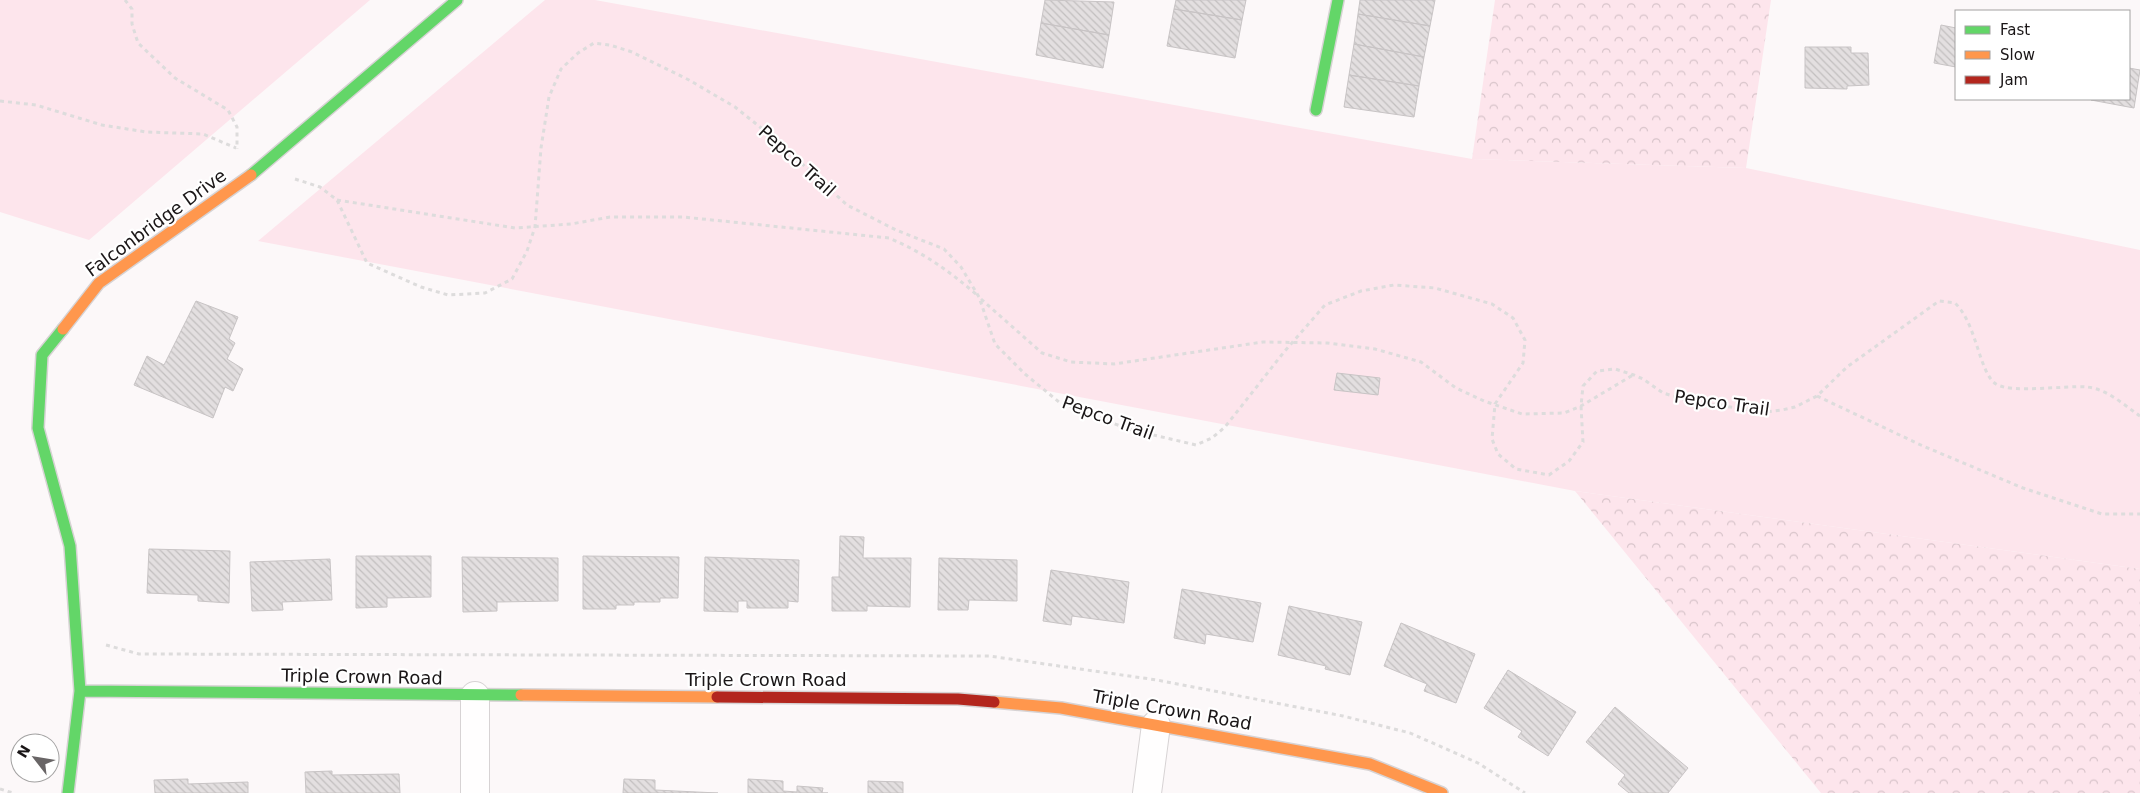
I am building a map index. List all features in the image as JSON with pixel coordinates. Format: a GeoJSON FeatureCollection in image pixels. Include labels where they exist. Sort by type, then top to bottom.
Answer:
{"type":"FeatureCollection","features":[{"type":"Feature","properties":{"kind":"street","name":"Falconbridge Drive"},"geometry":{"type":"LineString","coordinates":[[68,793],[80,691],[70,546],[38,428],[42,355],[99,282],[267,164],[457,0]]}},
{"type":"Feature","properties":{"kind":"street"},"geometry":{"type":"LineString","coordinates":[[1316,110],[1338,0]]}},
{"type":"Feature","properties":{"kind":"street","name":"Triple Crown Road"},"geometry":{"type":"LineString","coordinates":[[80,691],[958,699],[1061,708],[1370,764],[1442,793]]}},
{"type":"Feature","properties":{"kind":"street"},"geometry":{"type":"LineString","coordinates":[[475,696],[476,793]]}},
{"type":"Feature","properties":{"kind":"street"},"geometry":{"type":"LineString","coordinates":[[1147,793],[1156,725]]}},
{"type":"Feature","properties":{"kind":"path"},"geometry":{"type":"LineString","coordinates":[[125,0],[132,9],[132,24],[138,44],[174,78],[228,110],[237,128],[236,148]]}},
{"type":"Feature","properties":{"kind":"path","name":"Pepco Trail"},"geometry":{"type":"LineString","coordinates":[[0,101],[36,105],[102,125],[146,132],[202,134],[236,148],[247,159],[267,164],[284,176],[320,186],[337,200],[367,263],[421,287],[448,296],[485,293],[512,279],[527,251],[535,227],[541,148],[549,97],[561,69],[578,53],[594,43],[610,45],[632,52],[681,76],[735,107],[774,139],[846,205],[896,230],[944,249],[961,267],[979,297],[995,344],[1025,374],[1059,402],[1128,429],[1196,445],[1212,438],[1225,427],[1284,352],[1325,306],[1361,291],[1394,285],[1435,288],[1492,304],[1513,318],[1525,340],[1522,363],[1495,404],[1492,439],[1498,454],[1516,469],[1549,475],[1568,461],[1582,442],[1581,406],[1583,386],[1597,371],[1616,369],[1634,375],[1663,393],[1677,398],[1766,412],[1795,407],[1816,396],[1848,367],[1939,301],[1948,302],[1959,307],[1969,322],[1986,372],[1996,384],[2012,388],[2087,387],[2108,394],[2140,416]]}},
{"type":"Feature","properties":{"kind":"path"},"geometry":{"type":"LineString","coordinates":[[337,200],[515,228],[571,224],[610,217],[683,217],[889,238],[912,248],[938,263],[1042,353],[1071,362],[1114,364],[1168,354],[1263,342],[1327,343],[1375,349],[1421,362],[1456,388],[1522,414],[1564,413],[1581,406],[1634,375]]}},
{"type":"Feature","properties":{"kind":"path"},"geometry":{"type":"LineString","coordinates":[[1816,396],[1923,446],[2022,488],[2102,514],[2140,514]]}},
{"type":"Feature","properties":{"kind":"path"},"geometry":{"type":"LineString","coordinates":[[1478,763],[1525,793]]}},
{"type":"Feature","properties":{"kind":"path"},"geometry":{"type":"LineString","coordinates":[[0,789],[13,793]]}},
{"type":"Feature","properties":{"kind":"green space"},"geometry":{"type":"Polygon","coordinates":[[[0,0],[370,0],[89,240],[0,212],[0,0]]]}},
{"type":"Feature","properties":{"kind":"green space"},"geometry":{"type":"Polygon","coordinates":[[[545,0],[595,0],[1472,159],[1746,168],[2140,250],[2140,569],[1575,491],[258,241],[545,0]]]}},
{"type":"Feature","properties":{"kind":"green space"},"geometry":{"type":"Polygon","coordinates":[[[1495,0],[1771,0],[1746,168],[1472,159],[1495,0]]]}},
{"type":"Feature","properties":{"kind":"green space"},"geometry":{"type":"Polygon","coordinates":[[[1575,491],[2140,569],[2140,793],[1821,793],[1575,491]]]}},
{"type":"Feature","properties":{"kind":"building"},"geometry":{"type":"Polygon","coordinates":[[[1045,0],[1114,2],[1109,35],[1041,23],[1045,0]]]}},
{"type":"Feature","properties":{"kind":"building"},"geometry":{"type":"Polygon","coordinates":[[[1176,0],[1246,0],[1242,20],[1174,9],[1176,0]]]}},
{"type":"Feature","properties":{"kind":"building"},"geometry":{"type":"Polygon","coordinates":[[[1360,0],[1435,0],[1430,26],[1358,14],[1360,0]]]}},
{"type":"Feature","properties":{"kind":"building"},"geometry":{"type":"Polygon","coordinates":[[[1174,9],[1242,20],[1235,58],[1167,46],[1174,9]]]}},
{"type":"Feature","properties":{"kind":"building"},"geometry":{"type":"Polygon","coordinates":[[[1358,14],[1430,26],[1424,57],[1354,44],[1358,14]]]}},
{"type":"Feature","properties":{"kind":"building"},"geometry":{"type":"Polygon","coordinates":[[[1041,23],[1109,35],[1103,68],[1036,55],[1041,23]]]}},
{"type":"Feature","properties":{"kind":"building"},"geometry":{"type":"Polygon","coordinates":[[[1941,25],[1955,28],[1955,67],[1934,63],[1941,25]]]}},
{"type":"Feature","properties":{"kind":"building"},"geometry":{"type":"Polygon","coordinates":[[[1354,44],[1424,57],[1419,86],[1349,75],[1354,44]]]}},
{"type":"Feature","properties":{"kind":"building"},"geometry":{"type":"Polygon","coordinates":[[[1805,47],[1851,47],[1851,53],[1868,53],[1869,85],[1847,86],[1847,89],[1805,88],[1805,47]]]}},
{"type":"Feature","properties":{"kind":"building"},"geometry":{"type":"Polygon","coordinates":[[[2130,68],[2140,70],[2134,108],[2091,100],[2130,100],[2130,68]]]}},
{"type":"Feature","properties":{"kind":"building"},"geometry":{"type":"Polygon","coordinates":[[[1349,75],[1419,86],[1414,117],[1344,107],[1349,75]]]}},
{"type":"Feature","properties":{"kind":"building"},"geometry":{"type":"Polygon","coordinates":[[[196,301],[238,317],[229,339],[235,343],[227,359],[243,369],[233,391],[225,387],[213,418],[134,385],[147,356],[164,365],[196,301]]]}},
{"type":"Feature","properties":{"kind":"building"},"geometry":{"type":"Polygon","coordinates":[[[1337,373],[1380,378],[1378,395],[1334,390],[1337,373]]]}},
{"type":"Feature","properties":{"kind":"building"},"geometry":{"type":"Polygon","coordinates":[[[840,536],[864,537],[863,558],[911,558],[910,607],[867,606],[867,611],[832,611],[832,577],[839,577],[840,536]]]}},
{"type":"Feature","properties":{"kind":"building"},"geometry":{"type":"Polygon","coordinates":[[[149,549],[230,551],[229,603],[198,601],[198,595],[147,593],[149,549]]]}},
{"type":"Feature","properties":{"kind":"building"},"geometry":{"type":"Polygon","coordinates":[[[356,556],[431,556],[431,597],[387,598],[387,607],[356,608],[356,556]]]}},
{"type":"Feature","properties":{"kind":"building"},"geometry":{"type":"Polygon","coordinates":[[[583,556],[679,557],[678,598],[660,598],[660,602],[634,602],[634,605],[616,605],[616,609],[583,609],[583,556]]]}},
{"type":"Feature","properties":{"kind":"building"},"geometry":{"type":"Polygon","coordinates":[[[462,557],[558,558],[558,601],[497,602],[497,611],[463,612],[462,557]]]}},
{"type":"Feature","properties":{"kind":"building"},"geometry":{"type":"Polygon","coordinates":[[[705,557],[799,560],[798,602],[788,601],[788,608],[747,608],[747,601],[738,601],[738,612],[704,611],[705,557]]]}},
{"type":"Feature","properties":{"kind":"building"},"geometry":{"type":"Polygon","coordinates":[[[939,558],[1017,560],[1017,601],[969,600],[968,610],[938,610],[939,558]]]}},
{"type":"Feature","properties":{"kind":"building"},"geometry":{"type":"Polygon","coordinates":[[[330,559],[332,600],[282,602],[283,610],[252,611],[250,562],[330,559]]]}},
{"type":"Feature","properties":{"kind":"building"},"geometry":{"type":"Polygon","coordinates":[[[1051,570],[1129,582],[1124,623],[1072,616],[1071,625],[1043,621],[1051,570]]]}},
{"type":"Feature","properties":{"kind":"building"},"geometry":{"type":"Polygon","coordinates":[[[1182,589],[1261,603],[1253,642],[1206,634],[1205,644],[1174,638],[1182,589]]]}},
{"type":"Feature","properties":{"kind":"building"},"geometry":{"type":"Polygon","coordinates":[[[1289,606],[1362,622],[1350,675],[1325,669],[1326,666],[1278,655],[1289,606]]]}},
{"type":"Feature","properties":{"kind":"building"},"geometry":{"type":"Polygon","coordinates":[[[1401,623],[1475,654],[1456,703],[1424,691],[1427,684],[1384,666],[1401,623]]]}},
{"type":"Feature","properties":{"kind":"building"},"geometry":{"type":"Polygon","coordinates":[[[1508,670],[1576,712],[1548,756],[1518,737],[1522,731],[1484,708],[1508,670]]]}},
{"type":"Feature","properties":{"kind":"building"},"geometry":{"type":"Polygon","coordinates":[[[1615,707],[1688,768],[1668,793],[1629,793],[1618,784],[1625,775],[1586,742],[1615,707]]]}},
{"type":"Feature","properties":{"kind":"building"},"geometry":{"type":"Polygon","coordinates":[[[332,771],[332,775],[399,774],[400,793],[306,793],[305,772],[332,771]]]}},
{"type":"Feature","properties":{"kind":"building"},"geometry":{"type":"Polygon","coordinates":[[[188,779],[188,784],[248,782],[248,793],[155,793],[154,780],[188,779]]]}},
{"type":"Feature","properties":{"kind":"building"},"geometry":{"type":"Polygon","coordinates":[[[624,779],[655,780],[655,790],[718,793],[623,793],[624,779]]]}},
{"type":"Feature","properties":{"kind":"building"},"geometry":{"type":"Polygon","coordinates":[[[748,779],[783,781],[783,791],[797,792],[797,786],[823,788],[822,793],[748,793],[748,779]]]}},
{"type":"Feature","properties":{"kind":"building"},"geometry":{"type":"Polygon","coordinates":[[[868,781],[903,782],[903,793],[868,793],[868,781]]]}},
{"type":"Feature","properties":{"kind":"traffic: fast"},"geometry":{"type":"LineString","coordinates":[[251,175],[457,0]]}},
{"type":"Feature","properties":{"kind":"traffic: fast"},"geometry":{"type":"LineString","coordinates":[[1316,110],[1338,0]]}},
{"type":"Feature","properties":{"kind":"traffic: fast"},"geometry":{"type":"LineString","coordinates":[[63,329],[42,355],[38,428],[70,546],[80,691],[68,793]]}},
{"type":"Feature","properties":{"kind":"traffic: fast"},"geometry":{"type":"LineString","coordinates":[[80,691],[521,695]]}},
{"type":"Feature","properties":{"kind":"traffic: slow"},"geometry":{"type":"LineString","coordinates":[[63,329],[99,283],[251,175]]}},
{"type":"Feature","properties":{"kind":"traffic: slow"},"geometry":{"type":"LineString","coordinates":[[521,695],[717,697]]}},
{"type":"Feature","properties":{"kind":"traffic: slow"},"geometry":{"type":"LineString","coordinates":[[994,702],[1061,708],[1370,764],[1442,793]]}},
{"type":"Feature","properties":{"kind":"traffic: jam"},"geometry":{"type":"LineString","coordinates":[[717,697],[958,699],[994,702]]}}]}
